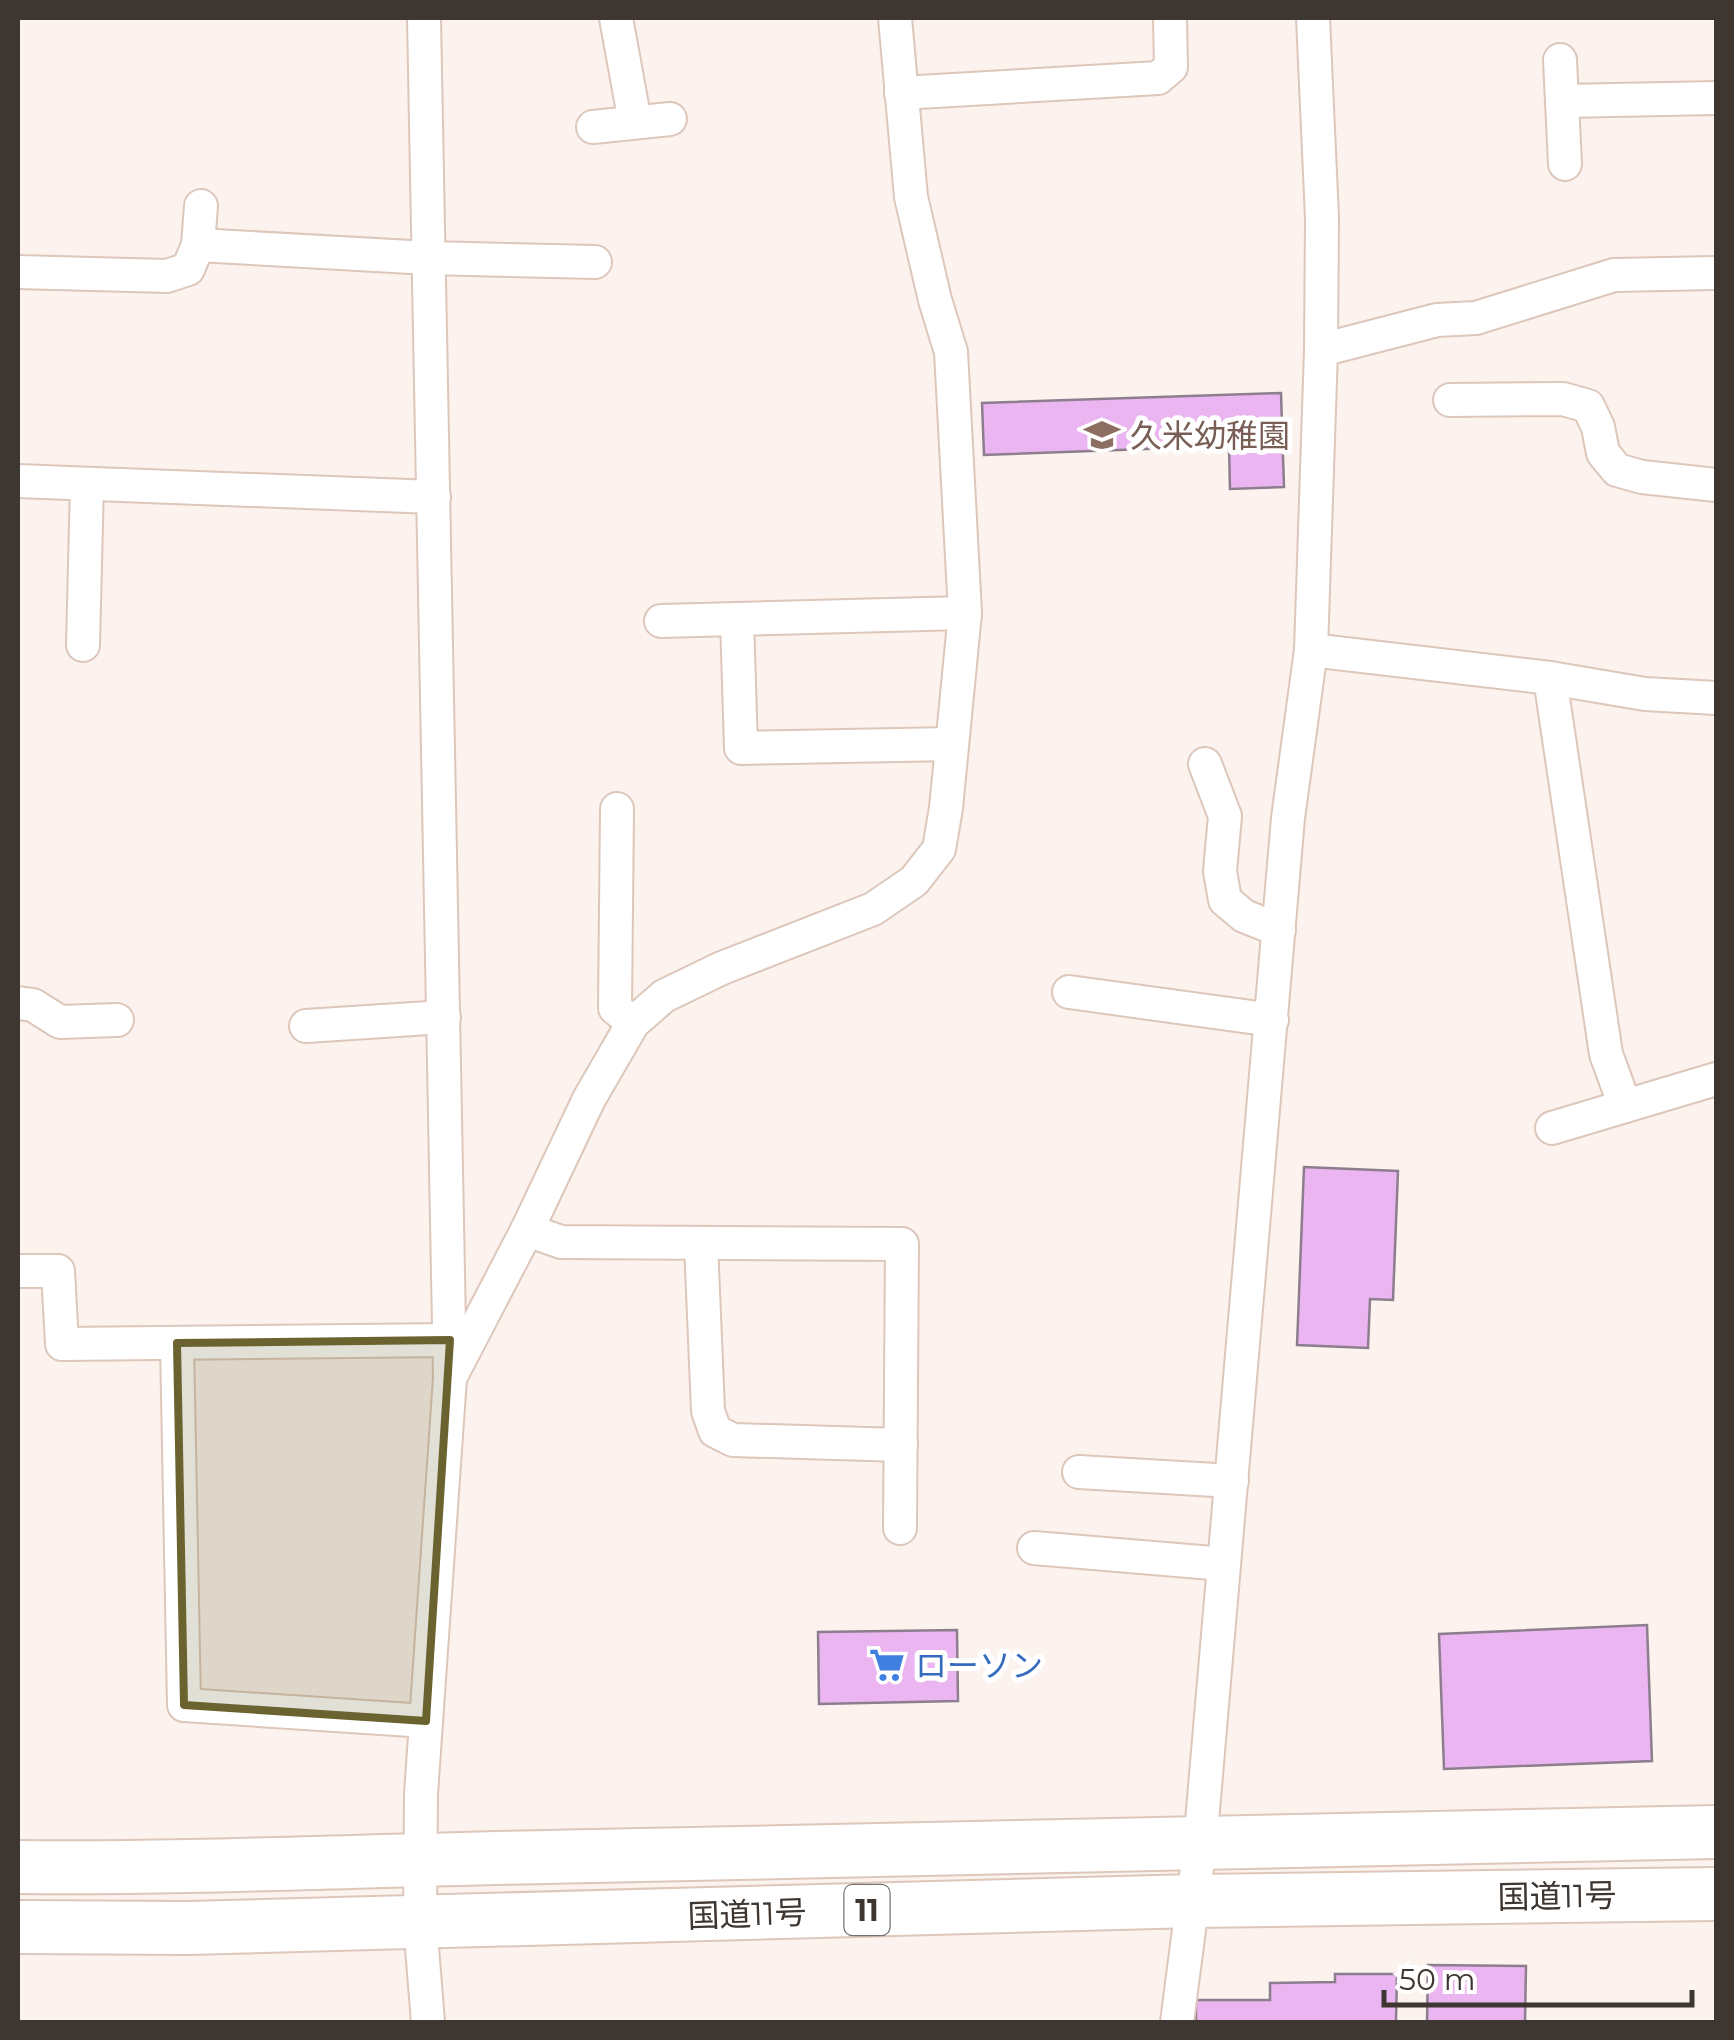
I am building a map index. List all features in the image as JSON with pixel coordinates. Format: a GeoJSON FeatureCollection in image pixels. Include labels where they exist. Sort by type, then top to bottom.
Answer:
{"type":"FeatureCollection","features":[{"type":"Feature","properties":{"kind":"highway","name":"国道11号"},"geometry":{"type":"LineString","coordinates":[[18,1868],[1716,1832]]}},
{"type":"Feature","properties":{"kind":"highway","name":"国道11号"},"geometry":{"type":"LineString","coordinates":[[18,1926],[187,1928],[1193,1901],[1716,1894]]}},
{"type":"Feature","properties":{"kind":"street"},"geometry":{"type":"LineString","coordinates":[[424,18],[450,1340],[421,1794],[420,1923],[428,2022]]}},
{"type":"Feature","properties":{"kind":"street"},"geometry":{"type":"LineString","coordinates":[[616,18],[636,122]]}},
{"type":"Feature","properties":{"kind":"street"},"geometry":{"type":"LineString","coordinates":[[450,1378],[590,1099],[633,1023],[664,996],[722,968],[873,909],[914,880],[939,849],[965,613],[952,352],[935,300],[912,197],[895,18]]}},
{"type":"Feature","properties":{"kind":"street"},"geometry":{"type":"LineString","coordinates":[[902,93],[1158,78],[1170,67],[1170,18]]}},
{"type":"Feature","properties":{"kind":"street"},"geometry":{"type":"LineString","coordinates":[[1178,2022],[1200,1845],[1288,818],[1311,650],[1322,218],[1313,18]]}},
{"type":"Feature","properties":{"kind":"street"},"geometry":{"type":"LineString","coordinates":[[1560,60],[1565,164]]}},
{"type":"Feature","properties":{"kind":"street"},"geometry":{"type":"LineString","coordinates":[[1562,101],[1716,98]]}},
{"type":"Feature","properties":{"kind":"street"},"geometry":{"type":"LineString","coordinates":[[593,127],[670,119]]}},
{"type":"Feature","properties":{"kind":"street"},"geometry":{"type":"LineString","coordinates":[[18,272],[167,276],[188,269],[198,244],[201,206]]}},
{"type":"Feature","properties":{"kind":"street"},"geometry":{"type":"LineString","coordinates":[[198,244],[429,258],[595,262]]}},
{"type":"Feature","properties":{"kind":"street"},"geometry":{"type":"LineString","coordinates":[[1321,350],[1437,320],[1476,318],[1614,276],[1716,273]]}},
{"type":"Feature","properties":{"kind":"street"},"geometry":{"type":"LineString","coordinates":[[1450,400],[1563,399],[1588,406],[1598,427],[1603,453],[1617,470],[1642,477],[1716,484]]}},
{"type":"Feature","properties":{"kind":"street"},"geometry":{"type":"LineString","coordinates":[[18,481],[434,497]]}},
{"type":"Feature","properties":{"kind":"street"},"geometry":{"type":"LineString","coordinates":[[83,645],[87,484]]}},
{"type":"Feature","properties":{"kind":"street"},"geometry":{"type":"LineString","coordinates":[[661,621],[965,613]]}},
{"type":"Feature","properties":{"kind":"street"},"geometry":{"type":"LineString","coordinates":[[738,619],[741,748],[952,744]]}},
{"type":"Feature","properties":{"kind":"street"},"geometry":{"type":"LineString","coordinates":[[1311,650],[1550,678],[1645,694],[1716,698]]}},
{"type":"Feature","properties":{"kind":"street"},"geometry":{"type":"LineString","coordinates":[[1550,678],[1606,1054],[1625,1106]]}},
{"type":"Feature","properties":{"kind":"street"},"geometry":{"type":"LineString","coordinates":[[1205,764],[1225,816],[1220,871],[1224,900],[1244,916],[1279,930]]}},
{"type":"Feature","properties":{"kind":"street"},"geometry":{"type":"LineString","coordinates":[[618,809],[615,1008],[633,1023]]}},
{"type":"Feature","properties":{"kind":"street"},"geometry":{"type":"LineString","coordinates":[[1069,992],[1272,1020]]}},
{"type":"Feature","properties":{"kind":"street"},"geometry":{"type":"LineString","coordinates":[[18,1003],[33,1005],[60,1022],[117,1020]]}},
{"type":"Feature","properties":{"kind":"street"},"geometry":{"type":"LineString","coordinates":[[306,1026],[444,1018]]}},
{"type":"Feature","properties":{"kind":"street"},"geometry":{"type":"LineString","coordinates":[[1552,1128],[1716,1080]]}},
{"type":"Feature","properties":{"kind":"street"},"geometry":{"type":"LineString","coordinates":[[527,1230],[561,1242],[902,1244],[900,1528]]}},
{"type":"Feature","properties":{"kind":"street"},"geometry":{"type":"LineString","coordinates":[[701,1243],[708,1410],[715,1431],[732,1440],[901,1445]]}},
{"type":"Feature","properties":{"kind":"street"},"geometry":{"type":"LineString","coordinates":[[18,1272],[58,1270],[62,1344],[450,1340]]}},
{"type":"Feature","properties":{"kind":"street"},"geometry":{"type":"LineString","coordinates":[[178,1343],[184,1705],[426,1721]]}},
{"type":"Feature","properties":{"kind":"street"},"geometry":{"type":"LineString","coordinates":[[1079,1472],[1232,1482]]}},
{"type":"Feature","properties":{"kind":"street"},"geometry":{"type":"LineString","coordinates":[[1034,1548],[1224,1564]]}},
{"type":"Feature","properties":{"kind":"highlighted area"},"geometry":{"type":"Polygon","coordinates":[[[450,1340],[426,1721],[184,1705],[177,1343],[450,1340]]]}},
{"type":"Feature","properties":{"kind":"building"},"geometry":{"type":"Polygon","coordinates":[[[1281,393],[1284,487],[1230,489],[1229,446],[984,455],[982,403],[1281,393]]]}},
{"type":"Feature","properties":{"kind":"building"},"geometry":{"type":"Polygon","coordinates":[[[1304,1167],[1398,1171],[1393,1300],[1370,1299],[1368,1348],[1297,1345],[1304,1167]]]}},
{"type":"Feature","properties":{"kind":"building"},"geometry":{"type":"Polygon","coordinates":[[[1647,1625],[1652,1761],[1444,1769],[1439,1634],[1647,1625]]]}},
{"type":"Feature","properties":{"kind":"building"},"geometry":{"type":"Polygon","coordinates":[[[957,1630],[958,1701],[819,1704],[818,1632],[957,1630]]]}},
{"type":"Feature","properties":{"kind":"building"},"geometry":{"type":"Polygon","coordinates":[[[1428,1965],[1526,1966],[1525,2022],[1427,2022],[1428,1965]]]}},
{"type":"Feature","properties":{"kind":"building"},"geometry":{"type":"Polygon","coordinates":[[[1335,1974],[1397,1974],[1396,2022],[1196,2022],[1196,2000],[1270,2000],[1270,1983],[1335,1982],[1335,1974]]]}},
{"type":"Feature","properties":{"kind":"place","name":"久米幼稚園"},"geometry":{"type":"Point","coordinates":[1102,435]}},
{"type":"Feature","properties":{"kind":"place","name":"ローソン"},"geometry":{"type":"Point","coordinates":[887,1665]}}]}
